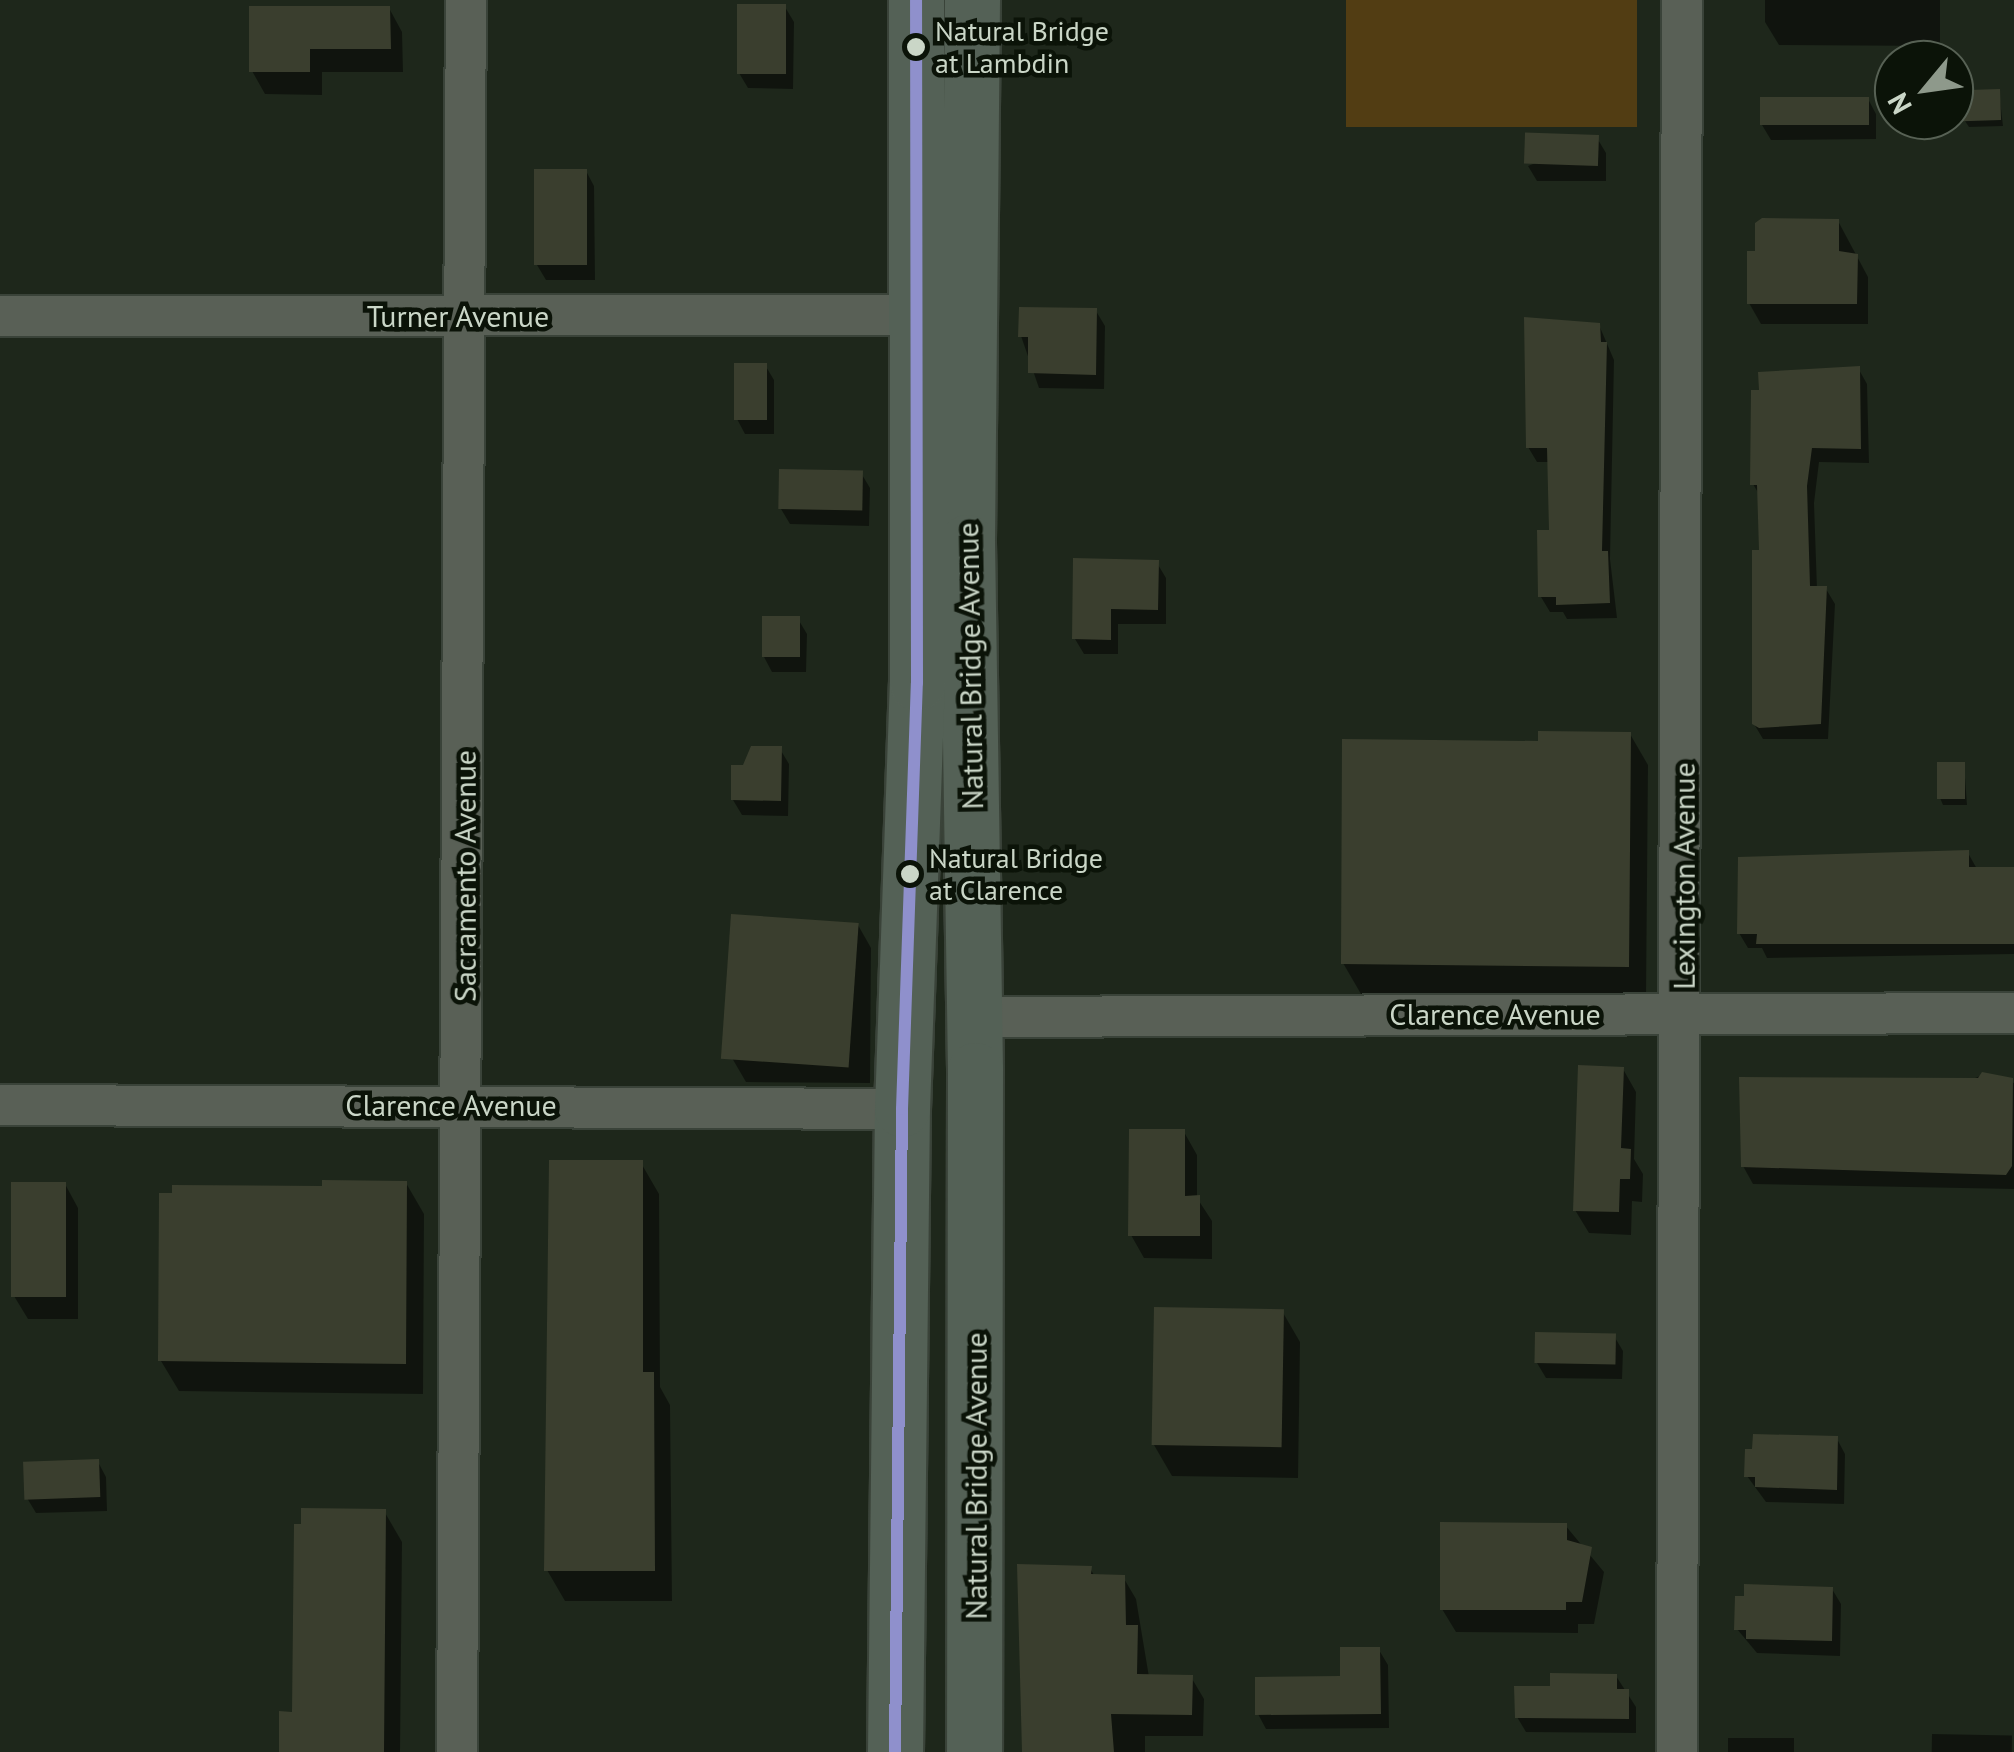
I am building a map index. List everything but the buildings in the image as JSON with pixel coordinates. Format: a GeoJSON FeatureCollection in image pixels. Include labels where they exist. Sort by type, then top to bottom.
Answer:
{"type":"FeatureCollection","features":[{"type":"Feature","properties":{"kind":"main road","name":"Natural Bridge Avenue"},"geometry":{"type":"LineString","coordinates":[[896,1752],[902,1108],[918,683],[916,0]]}},
{"type":"Feature","properties":{"kind":"main road","name":"Natural Bridge Avenue"},"geometry":{"type":"LineString","coordinates":[[972,0],[967,542],[975,1017],[974,1752]]}},
{"type":"Feature","properties":{"kind":"main road"},"geometry":{"type":"LineString","coordinates":[[898,1476],[931,1641],[934,1752]]}},
{"type":"Feature","properties":{"kind":"street","name":"Sacramento Avenue"},"geometry":{"type":"LineString","coordinates":[[456,1752],[464,1106],[466,0]]}},
{"type":"Feature","properties":{"kind":"street","name":"Lexington Avenue"},"geometry":{"type":"LineString","coordinates":[[1677,1752],[1684,1014],[1682,0]]}},
{"type":"Feature","properties":{"kind":"street","name":"Turner Avenue"},"geometry":{"type":"LineString","coordinates":[[0,316],[916,315]]}},
{"type":"Feature","properties":{"kind":"street","name":"Clarence Avenue"},"geometry":{"type":"LineString","coordinates":[[975,1017],[2014,1013]]}},
{"type":"Feature","properties":{"kind":"street","name":"Clarence Avenue"},"geometry":{"type":"LineString","coordinates":[[0,1105],[902,1108]]}},
{"type":"Feature","properties":{"kind":"shaded area"},"geometry":{"type":"Polygon","coordinates":[[[1346,0],[1637,0],[1637,127],[1346,127],[1346,0]]]}},
{"type":"Feature","properties":{"kind":"transit line"},"geometry":{"type":"LineString","coordinates":[[895,1752],[902,1109],[917,683],[916,0]]}},
{"type":"Feature","properties":{"kind":"place","name":"Natural Bridge at Lambdin"},"geometry":{"type":"Point","coordinates":[916,47]}},
{"type":"Feature","properties":{"kind":"place","name":"Natural Bridge at Clarence"},"geometry":{"type":"Point","coordinates":[910,874]}}]}
